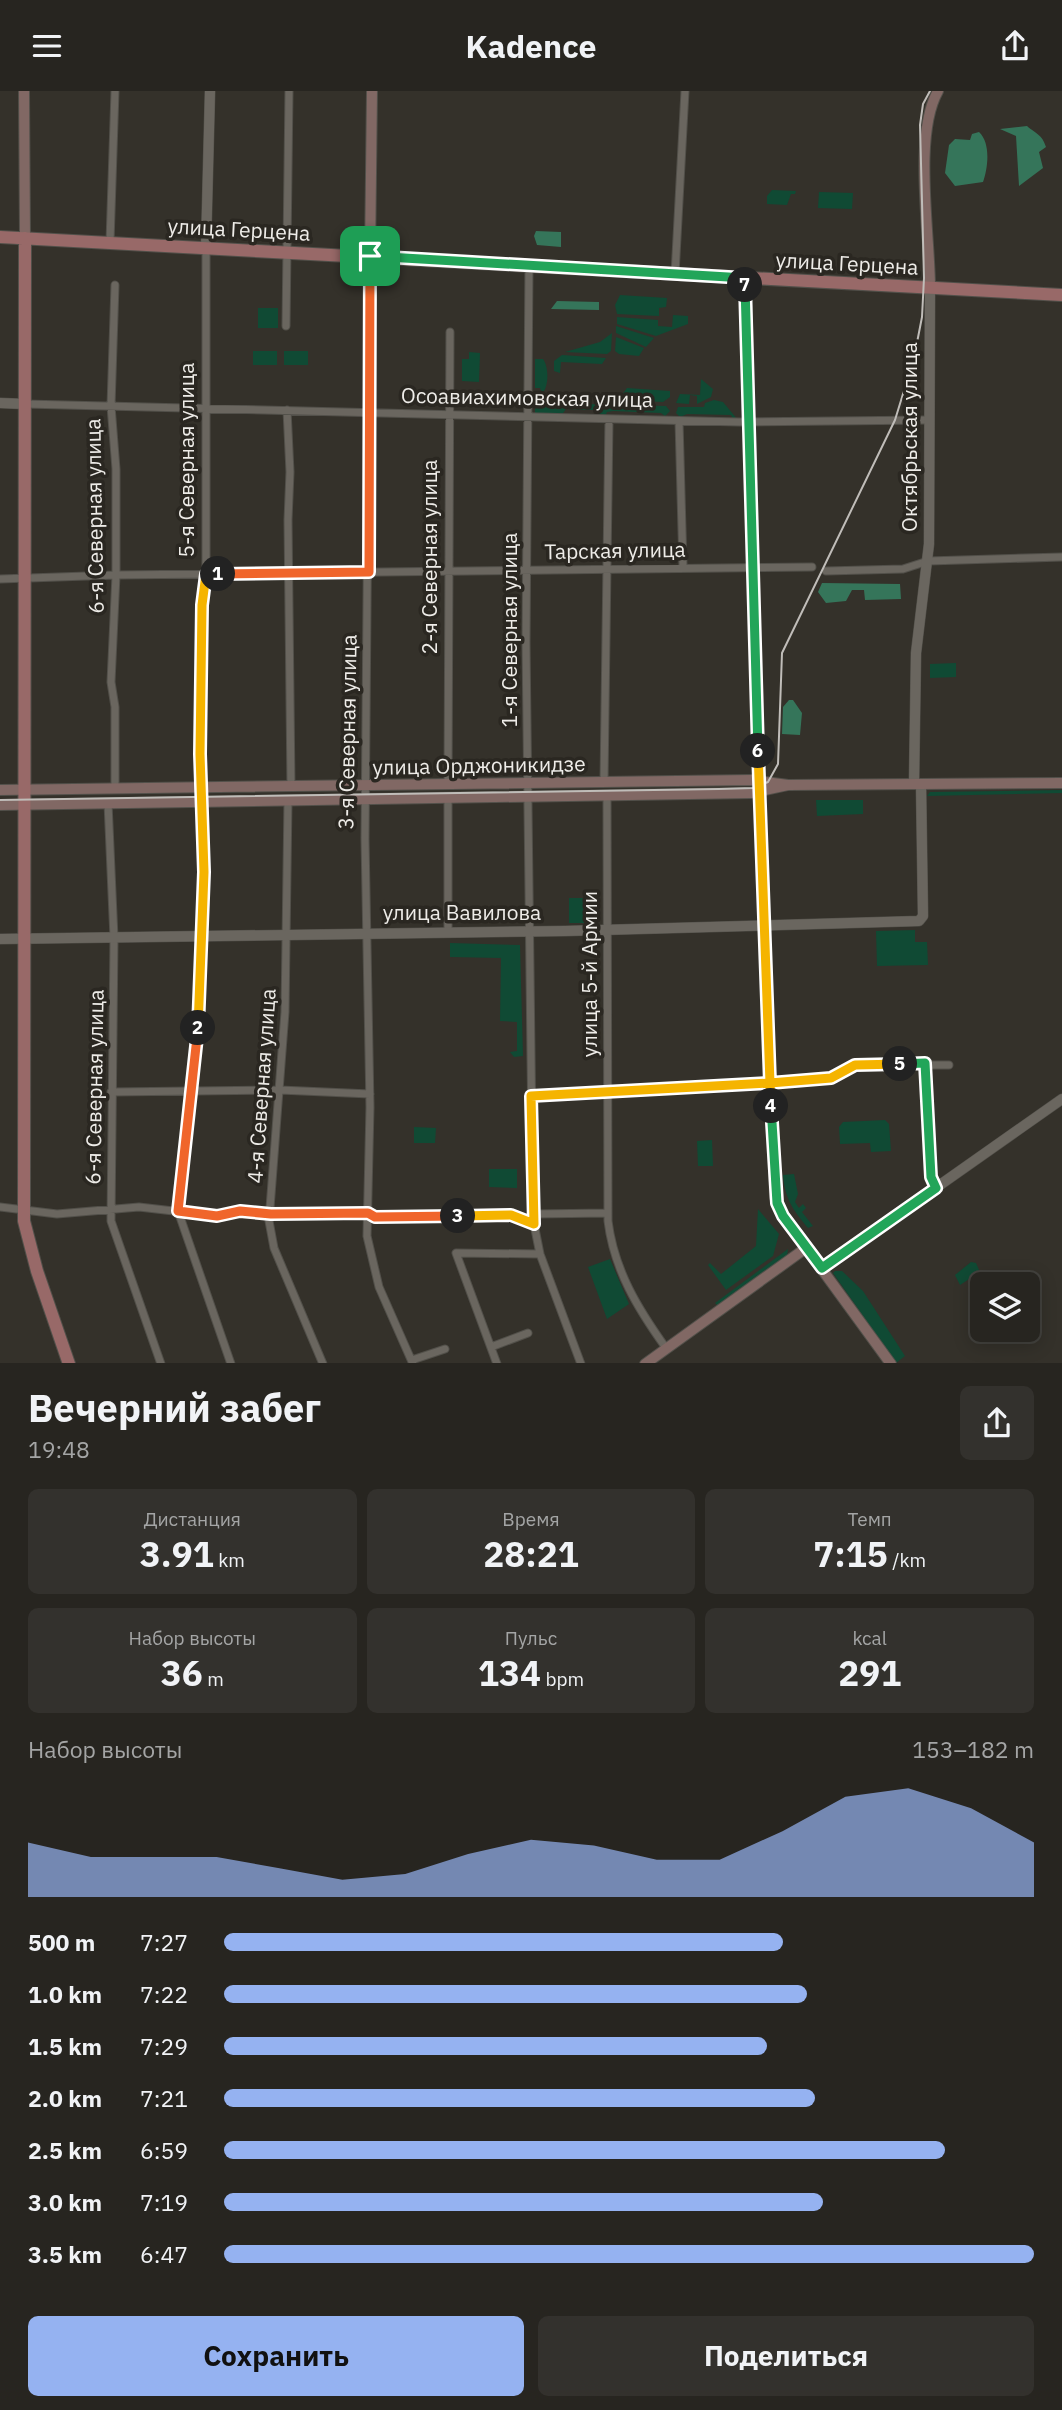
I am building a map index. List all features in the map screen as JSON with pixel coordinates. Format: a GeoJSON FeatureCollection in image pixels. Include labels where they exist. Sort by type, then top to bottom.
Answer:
{"type":"FeatureCollection","features":[{"type":"Feature","properties":{"kind":"main road"},"geometry":{"type":"LineString","coordinates":[[24,91],[24,1208],[29,1247],[69,1363]]}},
{"type":"Feature","properties":{"kind":"main road","name":"3-я Северная улица"},"geometry":{"type":"LineString","coordinates":[[370,256],[372,91]]}},
{"type":"Feature","properties":{"kind":"main road","name":"Октябрьская улица"},"geometry":{"type":"LineString","coordinates":[[930,288],[925,134],[930,107],[938,91]]}},
{"type":"Feature","properties":{"kind":"main road","name":"улица Герцена"},"geometry":{"type":"LineString","coordinates":[[0,237],[1062,295]]}},
{"type":"Feature","properties":{"kind":"main road","name":"улица Орджоникидзе"},"geometry":{"type":"LineString","coordinates":[[0,805],[448,798],[604,782],[751,780],[759,787]]}},
{"type":"Feature","properties":{"kind":"main road","name":"улица Орджоникидзе"},"geometry":{"type":"LineString","coordinates":[[0,790],[291,788],[448,783],[607,795],[788,785],[1062,783]]}},
{"type":"Feature","properties":{"kind":"main road"},"geometry":{"type":"LineString","coordinates":[[759,787],[762,924],[775,1197],[783,1216],[891,1363]]}},
{"type":"Feature","properties":{"kind":"main road"},"geometry":{"type":"LineString","coordinates":[[651,1362],[666,1348],[806,1248]]}},
{"type":"Feature","properties":{"kind":"street"},"geometry":{"type":"LineString","coordinates":[[110,242],[115,91]]}},
{"type":"Feature","properties":{"kind":"street","name":"5-я Северная улица"},"geometry":{"type":"LineString","coordinates":[[210,91],[206,247],[206,574],[202,605],[201,801],[204,872],[199,937],[201,994],[178,1211],[231,1363]]}},
{"type":"Feature","properties":{"kind":"street"},"geometry":{"type":"LineString","coordinates":[[286,326],[289,91]]}},
{"type":"Feature","properties":{"kind":"street"},"geometry":{"type":"LineString","coordinates":[[675,274],[685,91]]}},
{"type":"Feature","properties":{"kind":"street","name":"3-я Северная улица"},"geometry":{"type":"LineString","coordinates":[[370,256],[370,1094],[367,1236],[379,1287],[412,1362]]}},
{"type":"Feature","properties":{"kind":"street","name":"1-я Северная улица"},"geometry":{"type":"LineString","coordinates":[[529,265],[527,570],[533,1214],[540,1254],[581,1363]]}},
{"type":"Feature","properties":{"kind":"street"},"geometry":{"type":"LineString","coordinates":[[745,278],[759,787]]}},
{"type":"Feature","properties":{"kind":"street","name":"6-я Северная улица"},"geometry":{"type":"LineString","coordinates":[[115,285],[111,406],[116,469],[116,575],[111,682],[115,707],[115,788]]}},
{"type":"Feature","properties":{"kind":"street","name":"Октябрьская улица"},"geometry":{"type":"LineString","coordinates":[[923,916],[917,784],[916,653],[928,561],[930,288]]}},
{"type":"Feature","properties":{"kind":"street","name":"2-я Северная улица"},"geometry":{"type":"LineString","coordinates":[[448,783],[450,331]]}},
{"type":"Feature","properties":{"kind":"street","name":"Осоавиахимовская улица"},"geometry":{"type":"LineString","coordinates":[[0,404],[207,407],[679,421],[928,420]]}},
{"type":"Feature","properties":{"kind":"street"},"geometry":{"type":"LineString","coordinates":[[287,411],[291,788]]}},
{"type":"Feature","properties":{"kind":"street"},"geometry":{"type":"LineString","coordinates":[[604,782],[609,419]]}},
{"type":"Feature","properties":{"kind":"street"},"geometry":{"type":"LineString","coordinates":[[679,421],[682,566]]}},
{"type":"Feature","properties":{"kind":"street"},"geometry":{"type":"LineString","coordinates":[[826,571],[903,569],[928,561],[1062,557]]}},
{"type":"Feature","properties":{"kind":"street","name":"Тарская улица"},"geometry":{"type":"LineString","coordinates":[[0,579],[682,566],[811,567]]}},
{"type":"Feature","properties":{"kind":"street","name":"улица 5-й Армии"},"geometry":{"type":"LineString","coordinates":[[607,795],[608,1213],[611,1243],[618,1266],[636,1304],[666,1348]]}},
{"type":"Feature","properties":{"kind":"street"},"geometry":{"type":"LineString","coordinates":[[448,798],[448,932]]}},
{"type":"Feature","properties":{"kind":"street","name":"4-я Северная улица"},"geometry":{"type":"LineString","coordinates":[[288,800],[288,934],[280,1090],[271,1214],[268,1221],[274,1248],[323,1363]]}},
{"type":"Feature","properties":{"kind":"street","name":"6-я Северная улица"},"geometry":{"type":"LineString","coordinates":[[108,803],[114,938],[112,1231],[161,1363]]}},
{"type":"Feature","properties":{"kind":"street","name":"улица Вавилова"},"geometry":{"type":"LineString","coordinates":[[0,939],[607,930],[916,921],[923,916]]}},
{"type":"Feature","properties":{"kind":"street"},"geometry":{"type":"LineString","coordinates":[[925,1063],[931,1177],[936,1188]]}},
{"type":"Feature","properties":{"kind":"street"},"geometry":{"type":"LineString","coordinates":[[531,1096],[607,1094],[831,1078],[855,1065],[949,1065]]}},
{"type":"Feature","properties":{"kind":"street"},"geometry":{"type":"LineString","coordinates":[[111,1091],[280,1090],[370,1094]]}},
{"type":"Feature","properties":{"kind":"street"},"geometry":{"type":"LineString","coordinates":[[822,1268],[1062,1099]]}},
{"type":"Feature","properties":{"kind":"street"},"geometry":{"type":"LineString","coordinates":[[0,1207],[57,1214],[139,1207],[217,1216],[240,1211],[271,1214],[368,1213],[382,1217],[511,1215],[534,1224]]}},
{"type":"Feature","properties":{"kind":"street"},"geometry":{"type":"LineString","coordinates":[[533,1214],[608,1213]]}},
{"type":"Feature","properties":{"kind":"street"},"geometry":{"type":"LineString","coordinates":[[497,1363],[456,1253],[540,1254]]}},
{"type":"Feature","properties":{"kind":"street"},"geometry":{"type":"LineString","coordinates":[[491,1347],[528,1333]]}},
{"type":"Feature","properties":{"kind":"street"},"geometry":{"type":"LineString","coordinates":[[412,1362],[445,1349]]}},
{"type":"Feature","properties":{"kind":"green space"},"geometry":{"type":"Polygon","coordinates":[[[1027,126],[1041,137],[1046,147],[1039,152],[1043,168],[1019,186],[1016,136],[1000,129],[1027,126]]]}},
{"type":"Feature","properties":{"kind":"green space"},"geometry":{"type":"Polygon","coordinates":[[[979,132],[987,149],[983,182],[955,186],[945,173],[949,145],[955,139],[970,140],[972,134],[979,132]]]}},
{"type":"Feature","properties":{"kind":"green space"},"geometry":{"type":"Polygon","coordinates":[[[772,190],[796,191],[791,194],[787,205],[767,204],[767,196],[772,190]]]}},
{"type":"Feature","properties":{"kind":"green space"},"geometry":{"type":"Polygon","coordinates":[[[819,192],[853,193],[852,209],[818,208],[819,192]]]}},
{"type":"Feature","properties":{"kind":"green space"},"geometry":{"type":"Polygon","coordinates":[[[536,231],[561,232],[561,247],[537,245],[534,236],[536,231]]]}},
{"type":"Feature","properties":{"kind":"green space"},"geometry":{"type":"Polygon","coordinates":[[[620,295],[667,298],[666,307],[659,308],[659,316],[617,314],[615,305],[620,295]]]}},
{"type":"Feature","properties":{"kind":"green space"},"geometry":{"type":"Polygon","coordinates":[[[557,301],[599,302],[599,310],[551,309],[557,301]]]}},
{"type":"Feature","properties":{"kind":"green space"},"geometry":{"type":"Polygon","coordinates":[[[258,308],[278,308],[278,328],[258,328],[258,308]]]}},
{"type":"Feature","properties":{"kind":"green space"},"geometry":{"type":"Polygon","coordinates":[[[673,315],[688,316],[688,324],[656,336],[617,324],[617,317],[658,320],[658,326],[672,327],[673,315]]]}},
{"type":"Feature","properties":{"kind":"green space"},"geometry":{"type":"Polygon","coordinates":[[[616,326],[654,338],[646,347],[616,333],[616,326]]]}},
{"type":"Feature","properties":{"kind":"green space"},"geometry":{"type":"Polygon","coordinates":[[[612,333],[611,351],[607,354],[565,352],[600,342],[612,333]]]}},
{"type":"Feature","properties":{"kind":"green space"},"geometry":{"type":"Polygon","coordinates":[[[616,337],[644,348],[639,356],[619,354],[615,351],[616,337]]]}},
{"type":"Feature","properties":{"kind":"green space"},"geometry":{"type":"Polygon","coordinates":[[[253,351],[277,351],[277,365],[253,365],[253,351]]]}},
{"type":"Feature","properties":{"kind":"green space"},"geometry":{"type":"Polygon","coordinates":[[[284,351],[308,351],[308,365],[284,365],[284,351]]]}},
{"type":"Feature","properties":{"kind":"green space"},"geometry":{"type":"Polygon","coordinates":[[[469,352],[480,353],[479,382],[462,381],[462,359],[469,359],[469,352]]]}},
{"type":"Feature","properties":{"kind":"green space"},"geometry":{"type":"Polygon","coordinates":[[[562,355],[606,358],[602,364],[561,362],[560,373],[554,371],[554,361],[562,355]]]}},
{"type":"Feature","properties":{"kind":"green space"},"geometry":{"type":"Polygon","coordinates":[[[535,359],[543,359],[547,372],[547,382],[542,394],[540,388],[535,388],[535,359]]]}},
{"type":"Feature","properties":{"kind":"green space"},"geometry":{"type":"Polygon","coordinates":[[[701,379],[713,389],[711,397],[697,404],[697,396],[690,395],[689,404],[676,403],[680,394],[700,395],[701,379]]]}},
{"type":"Feature","properties":{"kind":"green space"},"geometry":{"type":"Polygon","coordinates":[[[627,388],[670,391],[670,397],[663,402],[618,400],[627,388]]]}},
{"type":"Feature","properties":{"kind":"green space"},"geometry":{"type":"Polygon","coordinates":[[[535,399],[548,403],[666,406],[670,411],[665,416],[661,413],[613,411],[607,412],[605,416],[598,416],[595,410],[566,409],[561,416],[535,413],[535,399]]]}},
{"type":"Feature","properties":{"kind":"green space"},"geometry":{"type":"Polygon","coordinates":[[[714,400],[723,402],[738,420],[731,415],[687,414],[680,417],[676,413],[678,407],[704,407],[705,403],[714,400]]]}},
{"type":"Feature","properties":{"kind":"green space"},"geometry":{"type":"Polygon","coordinates":[[[822,583],[900,584],[901,599],[865,600],[864,590],[852,590],[846,601],[826,603],[818,592],[822,583]]]}},
{"type":"Feature","properties":{"kind":"green space"},"geometry":{"type":"Polygon","coordinates":[[[956,663],[956,677],[930,678],[930,664],[956,663]]]}},
{"type":"Feature","properties":{"kind":"green space"},"geometry":{"type":"Polygon","coordinates":[[[789,700],[793,700],[802,713],[800,735],[782,734],[783,707],[789,700]]]}},
{"type":"Feature","properties":{"kind":"green space"},"geometry":{"type":"Polygon","coordinates":[[[1062,790],[1062,793],[927,796],[930,792],[1062,790]]]}},
{"type":"Feature","properties":{"kind":"green space"},"geometry":{"type":"Polygon","coordinates":[[[816,800],[863,800],[863,814],[817,816],[816,800]]]}},
{"type":"Feature","properties":{"kind":"green space"},"geometry":{"type":"Polygon","coordinates":[[[569,898],[584,898],[584,923],[569,923],[569,898]]]}},
{"type":"Feature","properties":{"kind":"green space"},"geometry":{"type":"Polygon","coordinates":[[[915,930],[915,942],[927,942],[928,965],[877,966],[876,931],[915,930]]]}},
{"type":"Feature","properties":{"kind":"green space"},"geometry":{"type":"Polygon","coordinates":[[[450,943],[520,945],[523,1056],[514,1057],[510,1052],[517,1051],[517,1022],[500,1021],[501,958],[450,957],[450,943]]]}},
{"type":"Feature","properties":{"kind":"green space"},"geometry":{"type":"Polygon","coordinates":[[[885,1120],[889,1124],[891,1151],[871,1152],[870,1143],[840,1144],[839,1127],[843,1122],[885,1120]]]}},
{"type":"Feature","properties":{"kind":"green space"},"geometry":{"type":"Polygon","coordinates":[[[414,1127],[436,1128],[435,1143],[414,1143],[414,1127]]]}},
{"type":"Feature","properties":{"kind":"green space"},"geometry":{"type":"Polygon","coordinates":[[[712,1140],[713,1166],[698,1166],[697,1141],[712,1140]]]}},
{"type":"Feature","properties":{"kind":"green space"},"geometry":{"type":"Polygon","coordinates":[[[489,1169],[517,1169],[517,1188],[489,1187],[489,1169]]]}},
{"type":"Feature","properties":{"kind":"green space"},"geometry":{"type":"Polygon","coordinates":[[[794,1174],[798,1194],[795,1202],[799,1208],[803,1204],[806,1208],[802,1212],[813,1226],[808,1228],[794,1210],[786,1191],[783,1175],[794,1174]]]}},
{"type":"Feature","properties":{"kind":"green space"},"geometry":{"type":"Polygon","coordinates":[[[758,1209],[779,1234],[773,1256],[726,1290],[708,1265],[710,1263],[721,1274],[756,1246],[758,1209]]]}},
{"type":"Feature","properties":{"kind":"green space"},"geometry":{"type":"Polygon","coordinates":[[[788,1249],[787,1256],[719,1307],[715,1303],[788,1249]]]}},
{"type":"Feature","properties":{"kind":"green space"},"geometry":{"type":"Polygon","coordinates":[[[610,1259],[629,1304],[607,1319],[588,1267],[610,1259]]]}},
{"type":"Feature","properties":{"kind":"green space"},"geometry":{"type":"Polygon","coordinates":[[[971,1262],[976,1263],[980,1272],[970,1272],[970,1278],[960,1285],[955,1275],[971,1262]]]}},
{"type":"Feature","properties":{"kind":"green space"},"geometry":{"type":"Polygon","coordinates":[[[842,1271],[863,1291],[905,1356],[896,1363],[833,1273],[842,1271]]]}},
{"type":"Feature","properties":{"kind":"tram line"},"geometry":{"type":"LineString","coordinates":[[0,800],[719,789],[753,788],[768,782],[778,764],[782,653],[895,420],[914,358],[922,317],[924,278],[920,125],[923,104],[930,91]]}},
{"type":"Feature","properties":{"kind":"route"},"geometry":{"type":"LineString","coordinates":[[370,256],[369,572],[206,574],[202,589],[200,754],[204,901],[199,937],[200,1013],[178,1211],[217,1216],[240,1211],[271,1214],[368,1213],[375,1217],[511,1215],[534,1224],[531,1096],[607,1094],[770,1083],[777,1203],[783,1216],[822,1268],[936,1188],[931,1177],[925,1063],[855,1065],[831,1078],[770,1083],[762,924],[745,278],[370,256]]}}]}
